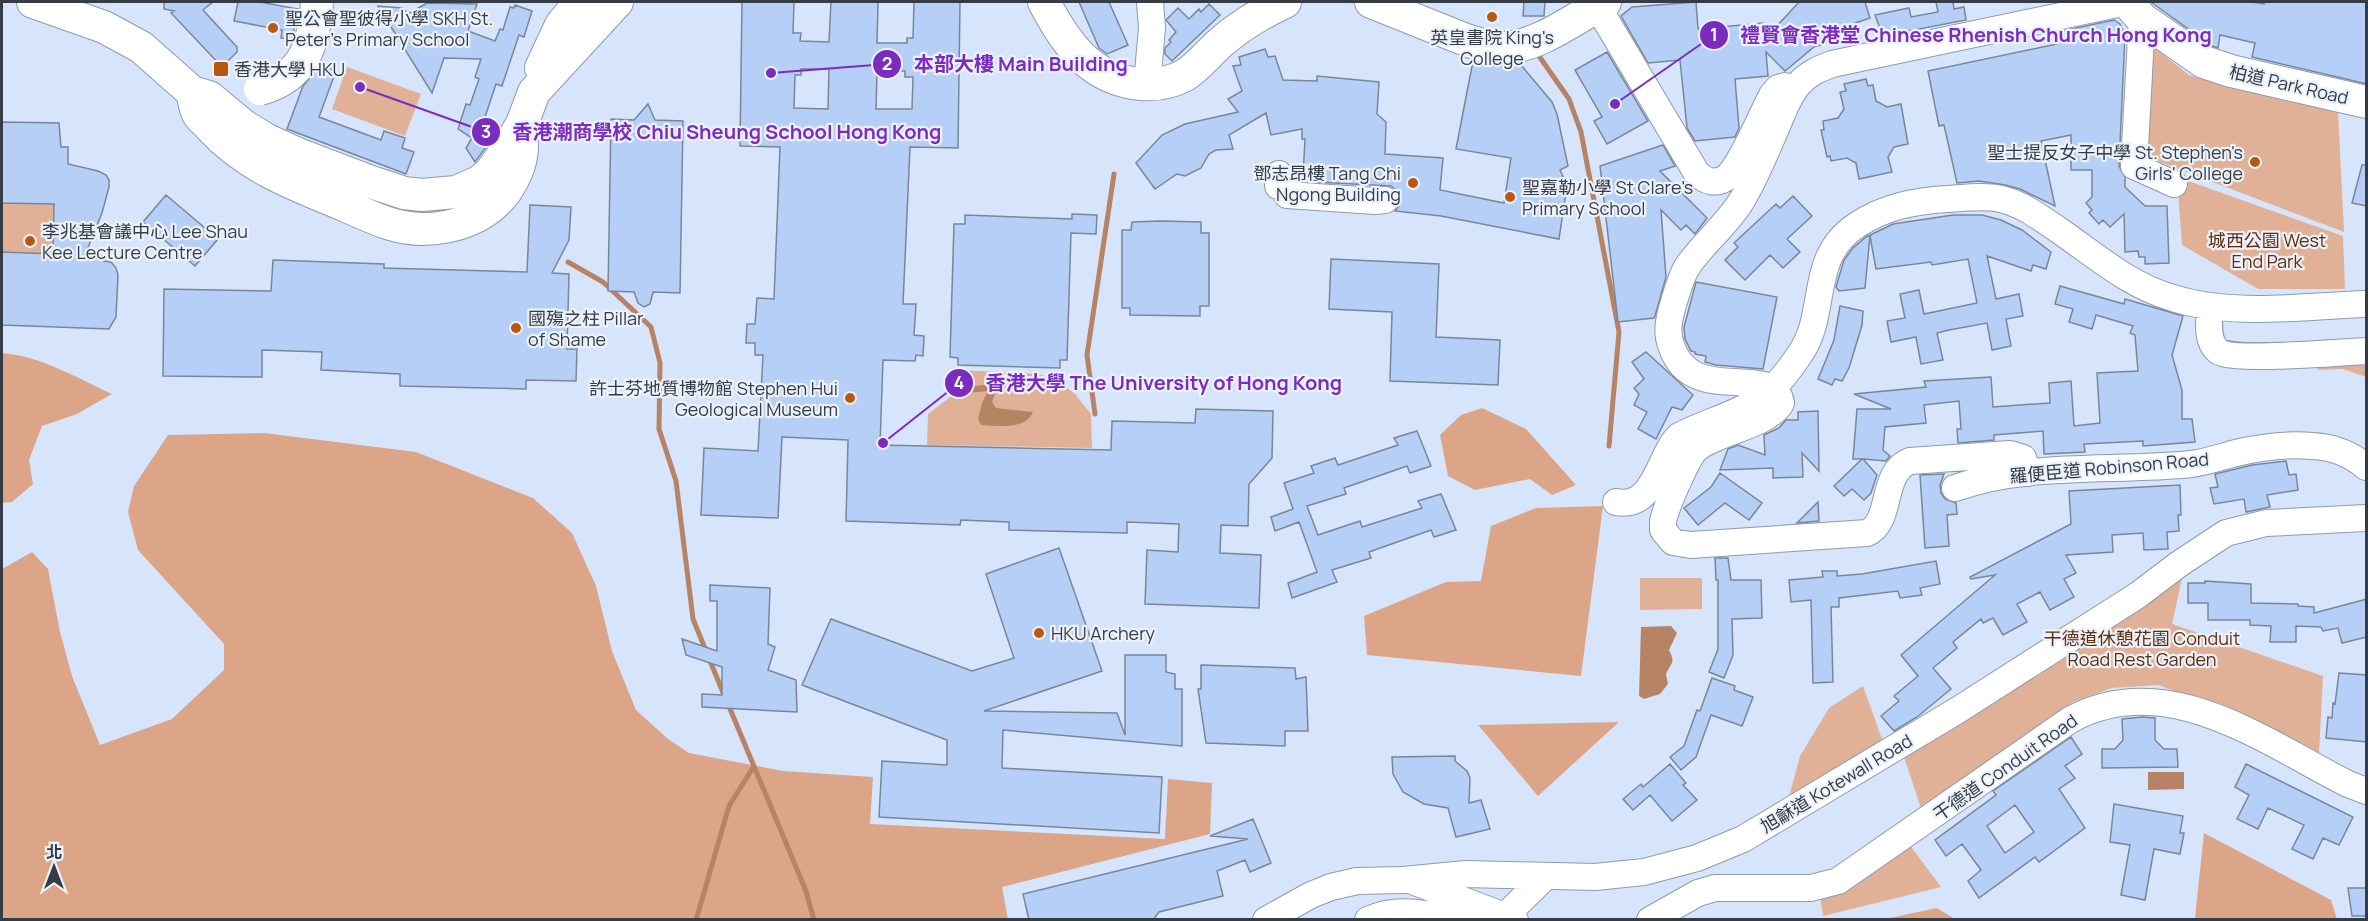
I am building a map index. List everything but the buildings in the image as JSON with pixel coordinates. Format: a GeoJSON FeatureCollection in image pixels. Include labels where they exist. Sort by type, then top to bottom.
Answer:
{"type":"FeatureCollection","features":[{"type":"Feature","properties":{"kind":"main road"},"geometry":{"type":"LineString","coordinates":[[33,2],[104,27],[141,47],[200,101],[300,155],[378,185],[404,193],[422,195],[456,192],[479,182],[499,162],[522,124],[541,67],[570,13]]}},
{"type":"Feature","properties":{"kind":"main road"},"geometry":{"type":"LineString","coordinates":[[200,101],[260,89],[281,82],[303,60],[311,42],[317,2]]}},
{"type":"Feature","properties":{"kind":"main road"},"geometry":{"type":"LineString","coordinates":[[534,92],[617,2]]}},
{"type":"Feature","properties":{"kind":"main road"},"geometry":{"type":"LineString","coordinates":[[1044,2],[1069,45],[1088,64],[1121,81],[1147,84],[1167,83],[1186,75],[1237,29],[1285,2]]}},
{"type":"Feature","properties":{"kind":"main road"},"geometry":{"type":"LineString","coordinates":[[1371,2],[1466,40],[1502,48],[1520,45],[1545,35],[1602,2]]}},
{"type":"Feature","properties":{"kind":"main road","name":"柏道 Park Road"},"geometry":{"type":"LineString","coordinates":[[2132,8],[2190,54],[2218,68],[2367,102]]}},
{"type":"Feature","properties":{"kind":"street"},"geometry":{"type":"LineString","coordinates":[[1147,84],[1152,28],[1150,2]]}},
{"type":"Feature","properties":{"kind":"street"},"geometry":{"type":"LineString","coordinates":[[1602,2],[1605,19],[1696,172],[1705,180],[1716,182],[1730,174],[1772,95],[1781,86],[1794,90]]}},
{"type":"Feature","properties":{"kind":"street"},"geometry":{"type":"LineString","coordinates":[[2028,473],[2024,458],[2010,454],[1910,461],[1897,471],[1878,524],[1867,533],[1691,545],[1673,542],[1663,530],[1663,520],[1692,454],[1703,445],[1748,425],[1776,409],[1781,403],[1772,389],[1756,382],[1719,382],[1696,376],[1689,372],[1677,358],[1671,345],[1668,329],[1683,274],[1744,198],[1794,90],[1806,77],[1832,64],[2090,5],[2132,8],[2134,166],[2174,184]]}},
{"type":"Feature","properties":{"kind":"street"},"geometry":{"type":"LineString","coordinates":[[1279,174],[1278,186],[1287,189],[1287,195],[1385,200]]}},
{"type":"Feature","properties":{"kind":"street"},"geometry":{"type":"LineString","coordinates":[[1616,502],[1631,501],[1646,490],[1661,471],[1679,436],[1754,403],[1772,389],[1805,346],[1813,326],[1824,266],[1836,244],[1844,235],[1869,218],[1902,205],[1918,201],[1990,197],[2008,201],[2038,216],[2145,288],[2175,299],[2210,307],[2367,304]]}},
{"type":"Feature","properties":{"kind":"street"},"geometry":{"type":"LineString","coordinates":[[2210,307],[2209,328],[2212,343],[2216,349],[2226,355],[2367,351]]}},
{"type":"Feature","properties":{"kind":"street","name":"羅便臣道 Robinson Road"},"geometry":{"type":"LineString","coordinates":[[1955,488],[1981,480],[2028,473],[2188,464],[2251,450],[2309,446],[2341,451],[2367,467]]}},
{"type":"Feature","properties":{"kind":"street","name":"旭龢道 Kotewall Road"},"geometry":{"type":"LineString","coordinates":[[1266,920],[1311,895],[1331,887],[1357,881],[1403,880],[1443,874],[1595,877],[1644,872],[1671,866],[1721,849],[1749,836],[1958,710],[2138,595],[2220,536],[2245,527],[2266,523],[2365,517]]}},
{"type":"Feature","properties":{"kind":"street","name":"干德道 Conduit Road"},"geometry":{"type":"LineString","coordinates":[[1650,920],[1698,893],[1715,888],[1811,888],[1838,881],[2070,720],[2104,705],[2146,700],[2167,702],[2194,709],[2237,726],[2340,780],[2367,791]]}},
{"type":"Feature","properties":{"kind":"street"},"geometry":{"type":"LineString","coordinates":[[1460,909],[1480,882],[1494,874]]}},
{"type":"Feature","properties":{"kind":"street"},"geometry":{"type":"LineString","coordinates":[[1368,920],[1388,913],[1460,909],[1504,918],[1546,876]]}},
{"type":"Feature","properties":{"kind":"street"},"geometry":{"type":"LineString","coordinates":[[1403,880],[1424,884],[1460,909]]}},
{"type":"Feature","properties":{"kind":"green space","name":"聖士提反女子中學 St. Stephen's Girls' College"},"geometry":{"type":"Polygon","coordinates":[[[2152,46],[2189,75],[2225,86],[2338,111],[2344,232],[2147,157],[2152,46]]]}},
{"type":"Feature","properties":{"kind":"green space"},"geometry":{"type":"Polygon","coordinates":[[[347,67],[421,94],[405,136],[332,109],[347,67]]]}},
{"type":"Feature","properties":{"kind":"green space","name":"城西公園 West End Park"},"geometry":{"type":"Polygon","coordinates":[[[2177,177],[2343,236],[2345,289],[2258,289],[2182,245],[2177,177]]]}},
{"type":"Feature","properties":{"kind":"green space"},"geometry":{"type":"Polygon","coordinates":[[[2,203],[54,204],[53,254],[2,252],[2,203]]]}},
{"type":"Feature","properties":{"kind":"green space"},"geometry":{"type":"Polygon","coordinates":[[[2366,361],[2366,377],[2343,369],[2318,370],[2317,362],[2366,361]]]}},
{"type":"Feature","properties":{"kind":"green space"},"geometry":{"type":"Polygon","coordinates":[[[958,370],[1038,374],[1057,380],[1075,394],[1091,414],[1092,448],[927,445],[928,414],[955,393],[958,370]]]}},
{"type":"Feature","properties":{"kind":"green space"},"geometry":{"type":"Polygon","coordinates":[[[1640,578],[1702,578],[1702,609],[1640,610],[1640,578]]]}},
{"type":"Feature","properties":{"kind":"green space","name":"干德道休憩花園 Conduit Road Rest Garden"},"geometry":{"type":"Polygon","coordinates":[[[2182,578],[2172,624],[2323,676],[2319,753],[2295,739],[2159,685],[2112,688],[2073,702],[1921,808],[1903,754],[2182,578]]]}},
{"type":"Feature","properties":{"kind":"green space"},"geometry":{"type":"Polygon","coordinates":[[[1863,686],[1883,742],[1789,797],[1800,756],[1829,708],[1863,686]]]}},
{"type":"Feature","properties":{"kind":"green space"},"geometry":{"type":"Polygon","coordinates":[[[1909,844],[1941,887],[1823,916],[1820,896],[1909,844]]]}},
{"type":"Feature","properties":{"kind":"shaded area"},"geometry":{"type":"Polygon","coordinates":[[[2,353],[45,363],[112,394],[77,414],[42,426],[29,460],[33,484],[12,502],[2,503],[2,353]]]}},
{"type":"Feature","properties":{"kind":"shaded area"},"geometry":{"type":"Polygon","coordinates":[[[982,385],[998,386],[992,402],[996,408],[1033,412],[1024,422],[1011,426],[981,425],[978,419],[988,391],[968,393],[966,389],[982,385]]]}},
{"type":"Feature","properties":{"kind":"shaded area"},"geometry":{"type":"Polygon","coordinates":[[[1482,408],[1526,429],[1576,485],[1552,495],[1530,479],[1475,490],[1448,476],[1440,435],[1461,415],[1482,408]]]}},
{"type":"Feature","properties":{"kind":"shaded area"},"geometry":{"type":"Polygon","coordinates":[[[264,433],[416,452],[533,498],[572,533],[596,586],[612,651],[636,710],[668,739],[689,753],[783,771],[873,777],[870,824],[1165,839],[1168,779],[1212,783],[1210,834],[1002,887],[1008,919],[2,919],[2,569],[32,552],[48,569],[60,632],[72,676],[100,745],[172,719],[224,670],[224,644],[138,550],[128,512],[134,486],[168,435],[264,433]]]}},
{"type":"Feature","properties":{"kind":"shaded area"},"geometry":{"type":"Polygon","coordinates":[[[1603,506],[1581,676],[1367,655],[1364,616],[1446,582],[1481,581],[1491,526],[1536,508],[1603,506]]]}},
{"type":"Feature","properties":{"kind":"shaded area"},"geometry":{"type":"Polygon","coordinates":[[[1671,626],[1677,633],[1669,650],[1672,663],[1666,674],[1668,684],[1660,694],[1644,699],[1639,696],[1641,627],[1671,626]]]}},
{"type":"Feature","properties":{"kind":"shaded area"},"geometry":{"type":"Polygon","coordinates":[[[1619,722],[1538,796],[1478,725],[1619,722]]]}},
{"type":"Feature","properties":{"kind":"shaded area"},"geometry":{"type":"Polygon","coordinates":[[[2148,772],[2184,772],[2184,789],[2148,790],[2148,772]]]}},
{"type":"Feature","properties":{"kind":"shaded area"},"geometry":{"type":"Polygon","coordinates":[[[2204,833],[2331,900],[2337,919],[2195,918],[2204,833]]]}},
{"type":"Feature","properties":{"kind":"shaded area"},"geometry":{"type":"Polygon","coordinates":[[[1937,908],[1955,919],[1885,919],[1937,908]]]}},
{"type":"Feature","properties":{"kind":"waterway"},"geometry":{"type":"LineString","coordinates":[[1539,56],[1569,99],[1581,132],[1619,332],[1609,446]]}},
{"type":"Feature","properties":{"kind":"waterway"},"geometry":{"type":"LineString","coordinates":[[1095,414],[1087,355],[1114,174]]}},
{"type":"Feature","properties":{"kind":"waterway"},"geometry":{"type":"LineString","coordinates":[[568,262],[603,282],[651,327],[660,363],[659,429],[676,481],[693,619],[724,695]]}},
{"type":"Feature","properties":{"kind":"waterway"},"geometry":{"type":"LineString","coordinates":[[728,704],[806,891],[814,920]]}},
{"type":"Feature","properties":{"kind":"waterway"},"geometry":{"type":"LineString","coordinates":[[696,920],[729,806],[754,766]]}},
{"type":"Feature","properties":{"kind":"place","name":"英皇書院 King's College"},"geometry":{"type":"Point","coordinates":[1492,17]}},
{"type":"Feature","properties":{"kind":"place","name":"聖公會聖彼得小學 SKH St. Peter's Primary School"},"geometry":{"type":"Point","coordinates":[273,28]}},
{"type":"Feature","properties":{"kind":"place","name":"香港大學 HKU"},"geometry":{"type":"Point","coordinates":[221,69]}},
{"type":"Feature","properties":{"kind":"place","name":"本部大樓 Main Building"},"geometry":{"type":"Point","coordinates":[771,73]}},
{"type":"Feature","properties":{"kind":"place","name":"香港潮商學校 Chiu Sheung School Hong Kong"},"geometry":{"type":"Point","coordinates":[360,87]}},
{"type":"Feature","properties":{"kind":"place","name":"禮賢會香港堂 Chinese Rhenish Church Hong Kong"},"geometry":{"type":"Point","coordinates":[1615,104]}},
{"type":"Feature","properties":{"kind":"place","name":"聖士提反女子中學 St. Stephen's Girls' College"},"geometry":{"type":"Point","coordinates":[2255,162]}},
{"type":"Feature","properties":{"kind":"place","name":"鄧志昂樓 Tang Chi Ngong Building"},"geometry":{"type":"Point","coordinates":[1413,183]}},
{"type":"Feature","properties":{"kind":"place","name":"聖嘉勒小學 St Clare's Primary School"},"geometry":{"type":"Point","coordinates":[1510,197]}},
{"type":"Feature","properties":{"kind":"place","name":"李兆基會議中心 Lee Shau Kee Lecture Centre"},"geometry":{"type":"Point","coordinates":[30,241]}},
{"type":"Feature","properties":{"kind":"place","name":"國殤之柱 Pillar of Shame"},"geometry":{"type":"Point","coordinates":[516,328]}},
{"type":"Feature","properties":{"kind":"place","name":"許士芬地質博物館 Stephen Hui Geological Museum"},"geometry":{"type":"Point","coordinates":[850,398]}},
{"type":"Feature","properties":{"kind":"place","name":"香港大學 The University of Hong Kong"},"geometry":{"type":"Point","coordinates":[883,443]}},
{"type":"Feature","properties":{"kind":"place","name":"HKU Archery"},"geometry":{"type":"Point","coordinates":[1039,633]}}]}
